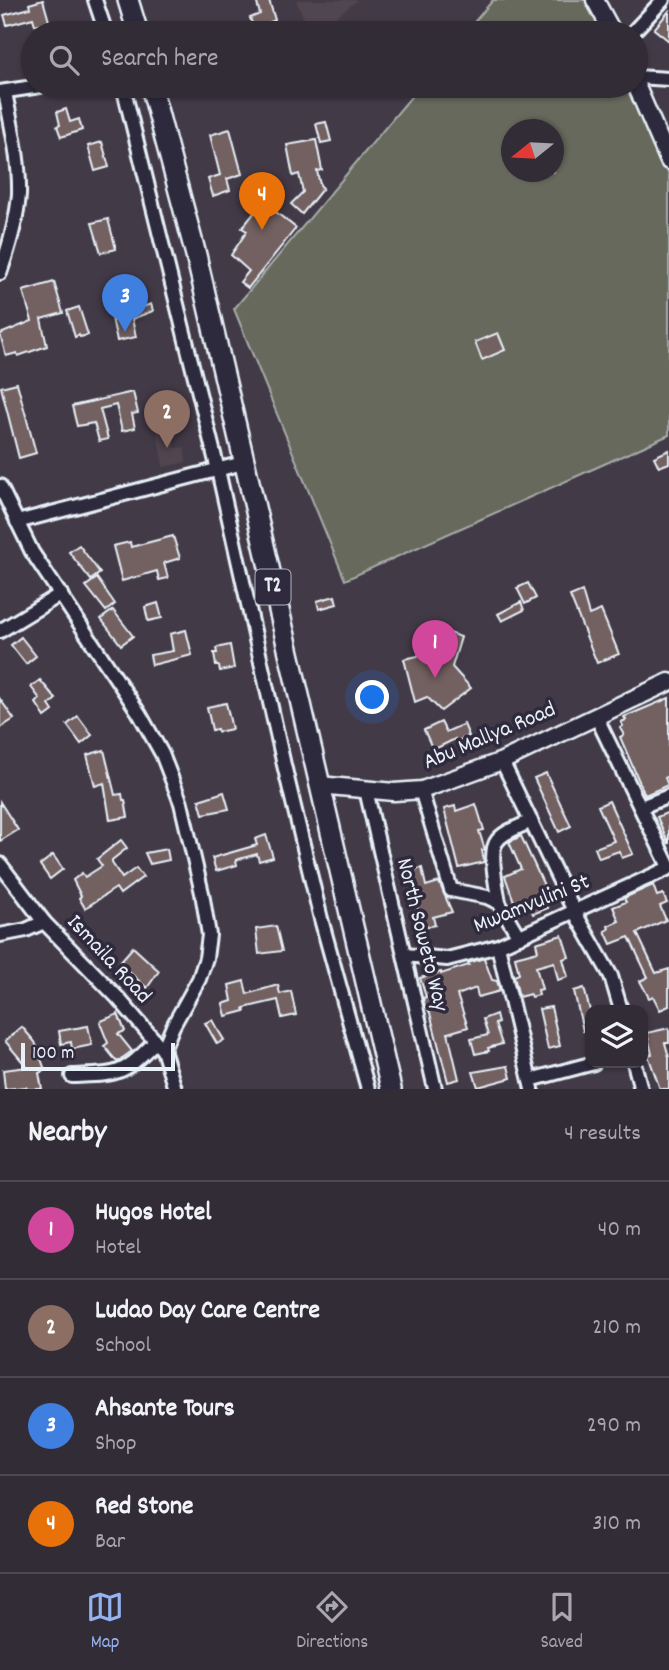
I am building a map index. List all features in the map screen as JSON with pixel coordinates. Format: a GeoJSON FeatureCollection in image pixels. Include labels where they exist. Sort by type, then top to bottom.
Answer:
{"type":"FeatureCollection","features":[{"type":"Feature","properties":{"kind":"highway"},"geometry":{"type":"LineString","coordinates":[[128,0],[134,21]]}},
{"type":"Feature","properties":{"kind":"highway","name":"T2"},"geometry":{"type":"LineString","coordinates":[[154,98],[196,256],[391,1089]]}},
{"type":"Feature","properties":{"kind":"main road"},"geometry":{"type":"LineString","coordinates":[[595,0],[606,21]]}},
{"type":"Feature","properties":{"kind":"main road"},"geometry":{"type":"LineString","coordinates":[[642,98],[669,161]]}},
{"type":"Feature","properties":{"kind":"main road","name":"Abu Mallya Road"},"geometry":{"type":"LineString","coordinates":[[319,785],[394,792],[421,790],[502,761],[669,682]]}},
{"type":"Feature","properties":{"kind":"street"},"geometry":{"type":"LineString","coordinates":[[95,0],[102,21]]}},
{"type":"Feature","properties":{"kind":"street"},"geometry":{"type":"LineString","coordinates":[[643,21],[663,0]]}},
{"type":"Feature","properties":{"kind":"street"},"geometry":{"type":"LineString","coordinates":[[0,273],[13,231],[19,193],[14,139],[2,92],[21,89]]}},
{"type":"Feature","properties":{"kind":"street"},"geometry":{"type":"LineString","coordinates":[[126,98],[218,470],[321,919],[368,1089]]}},
{"type":"Feature","properties":{"kind":"street"},"geometry":{"type":"LineString","coordinates":[[17,522],[243,463]]}},
{"type":"Feature","properties":{"kind":"street"},"geometry":{"type":"LineString","coordinates":[[0,486],[32,552],[162,754],[181,803],[209,934],[206,958],[199,979],[159,1046],[120,1072],[72,1076]]}},
{"type":"Feature","properties":{"kind":"street"},"geometry":{"type":"LineString","coordinates":[[0,631],[61,594]]}},
{"type":"Feature","properties":{"kind":"street"},"geometry":{"type":"LineString","coordinates":[[596,716],[669,867]]}},
{"type":"Feature","properties":{"kind":"street"},"geometry":{"type":"LineString","coordinates":[[502,761],[575,913],[606,965],[619,1005]]}},
{"type":"Feature","properties":{"kind":"street","name":"North Soweto Way"},"geometry":{"type":"LineString","coordinates":[[366,790],[435,1089]]}},
{"type":"Feature","properties":{"kind":"street"},"geometry":{"type":"LineString","coordinates":[[421,790],[451,890],[487,897],[499,903]]}},
{"type":"Feature","properties":{"kind":"street"},"geometry":{"type":"LineString","coordinates":[[640,807],[669,796]]}},
{"type":"Feature","properties":{"kind":"street"},"geometry":{"type":"LineString","coordinates":[[520,937],[499,903],[492,855],[494,846],[504,834],[531,821]]}},
{"type":"Feature","properties":{"kind":"street","name":"Ismaila Road"},"geometry":{"type":"LineString","coordinates":[[0,864],[44,922],[118,998],[159,1046],[175,1089]]}},
{"type":"Feature","properties":{"kind":"street","name":"Mwamvulini St"},"geometry":{"type":"LineString","coordinates":[[405,955],[447,959],[498,946],[575,913],[669,867]]}},
{"type":"Feature","properties":{"kind":"street"},"geometry":{"type":"LineString","coordinates":[[0,935],[26,930],[44,922]]}},
{"type":"Feature","properties":{"kind":"street"},"geometry":{"type":"LineString","coordinates":[[498,946],[531,1084],[585,1066]]}},
{"type":"Feature","properties":{"kind":"street"},"geometry":{"type":"LineString","coordinates":[[635,1068],[641,1089]]}},
{"type":"Feature","properties":{"kind":"shaded area"},"geometry":{"type":"Polygon","coordinates":[[[296,0],[358,0],[331,21],[305,21],[296,0]]]}},
{"type":"Feature","properties":{"kind":"shaded area"},"geometry":{"type":"Polygon","coordinates":[[[171,429],[175,448],[184,447],[186,462],[163,467],[157,432],[171,429]]]}},
{"type":"Feature","properties":{"kind":"green space"},"geometry":{"type":"Polygon","coordinates":[[[493,0],[586,0],[599,21],[475,21],[493,0]]]}},
{"type":"Feature","properties":{"kind":"green space"},"geometry":{"type":"Polygon","coordinates":[[[410,98],[634,98],[669,175],[669,435],[345,580],[234,309],[410,98]]]}},
{"type":"Feature","properties":{"kind":"building"},"geometry":{"type":"Polygon","coordinates":[[[43,0],[49,21],[34,21],[33,18],[7,25],[4,15],[30,8],[29,4],[43,0]]]}},
{"type":"Feature","properties":{"kind":"building"},"geometry":{"type":"Polygon","coordinates":[[[256,0],[269,0],[275,20],[251,21],[250,18],[260,14],[256,0]]]}},
{"type":"Feature","properties":{"kind":"building"},"geometry":{"type":"Polygon","coordinates":[[[669,11],[669,41],[654,29],[669,11]]]}},
{"type":"Feature","properties":{"kind":"building"},"geometry":{"type":"Polygon","coordinates":[[[66,109],[70,122],[79,119],[82,130],[61,137],[57,126],[60,125],[57,112],[66,109]]]}},
{"type":"Feature","properties":{"kind":"building"},"geometry":{"type":"Polygon","coordinates":[[[326,122],[331,141],[321,143],[316,124],[326,122]]]}},
{"type":"Feature","properties":{"kind":"building"},"geometry":{"type":"Polygon","coordinates":[[[230,129],[242,174],[227,179],[230,190],[213,196],[208,179],[220,175],[210,135],[230,129]]]}},
{"type":"Feature","properties":{"kind":"building"},"geometry":{"type":"Polygon","coordinates":[[[316,140],[322,170],[317,171],[323,188],[302,214],[291,204],[303,192],[299,174],[293,176],[287,145],[316,140]]]}},
{"type":"Feature","properties":{"kind":"building"},"geometry":{"type":"Polygon","coordinates":[[[102,142],[109,167],[95,171],[88,146],[102,142]]]}},
{"type":"Feature","properties":{"kind":"building"},"geometry":{"type":"Polygon","coordinates":[[[263,202],[296,228],[248,288],[240,282],[249,271],[231,255],[247,231],[242,228],[263,202]]]}},
{"type":"Feature","properties":{"kind":"building"},"geometry":{"type":"Polygon","coordinates":[[[108,219],[116,249],[101,253],[92,223],[108,219]]]}},
{"type":"Feature","properties":{"kind":"building"},"geometry":{"type":"Polygon","coordinates":[[[54,282],[63,313],[41,319],[47,346],[18,356],[17,353],[6,356],[0,334],[32,321],[23,291],[54,282]]]}},
{"type":"Feature","properties":{"kind":"building"},"geometry":{"type":"Polygon","coordinates":[[[151,304],[153,311],[132,319],[136,337],[117,341],[110,309],[127,305],[128,312],[151,304]]]}},
{"type":"Feature","properties":{"kind":"building"},"geometry":{"type":"Polygon","coordinates":[[[79,307],[88,335],[75,337],[67,311],[79,307]]]}},
{"type":"Feature","properties":{"kind":"building"},"geometry":{"type":"Polygon","coordinates":[[[498,333],[505,350],[482,360],[475,342],[498,333]]]}},
{"type":"Feature","properties":{"kind":"building"},"geometry":{"type":"Polygon","coordinates":[[[17,383],[36,453],[19,458],[1,387],[17,383]]]}},
{"type":"Feature","properties":{"kind":"building"},"geometry":{"type":"Polygon","coordinates":[[[133,392],[138,413],[132,414],[135,428],[122,431],[116,405],[100,409],[108,439],[99,441],[94,423],[77,426],[72,406],[133,392]]]}},
{"type":"Feature","properties":{"kind":"building"},"geometry":{"type":"Polygon","coordinates":[[[669,450],[669,463],[659,467],[654,457],[669,450]]]}},
{"type":"Feature","properties":{"kind":"building"},"geometry":{"type":"Polygon","coordinates":[[[173,536],[180,558],[164,563],[168,578],[159,580],[157,571],[122,581],[113,546],[130,542],[131,547],[173,536]]]}},
{"type":"Feature","properties":{"kind":"building"},"geometry":{"type":"Polygon","coordinates":[[[79,545],[100,573],[91,580],[69,552],[79,545]]]}},
{"type":"Feature","properties":{"kind":"building"},"geometry":{"type":"Polygon","coordinates":[[[97,578],[115,604],[106,611],[86,586],[97,578]]]}},
{"type":"Feature","properties":{"kind":"building"},"geometry":{"type":"Polygon","coordinates":[[[528,583],[536,598],[525,604],[517,588],[528,583]]]}},
{"type":"Feature","properties":{"kind":"building"},"geometry":{"type":"Polygon","coordinates":[[[582,591],[589,615],[601,610],[619,654],[597,663],[570,596],[582,591]]]}},
{"type":"Feature","properties":{"kind":"building"},"geometry":{"type":"Polygon","coordinates":[[[335,596],[337,604],[319,609],[317,601],[335,596]]]}},
{"type":"Feature","properties":{"kind":"building"},"geometry":{"type":"Polygon","coordinates":[[[521,602],[524,610],[502,621],[498,614],[521,602]]]}},
{"type":"Feature","properties":{"kind":"building"},"geometry":{"type":"Polygon","coordinates":[[[158,603],[162,618],[148,621],[145,607],[158,603]]]}},
{"type":"Feature","properties":{"kind":"building"},"geometry":{"type":"Polygon","coordinates":[[[113,610],[133,636],[121,645],[101,619],[113,610]]]}},
{"type":"Feature","properties":{"kind":"building"},"geometry":{"type":"Polygon","coordinates":[[[430,626],[461,637],[452,667],[471,688],[441,711],[427,697],[415,702],[404,659],[418,656],[430,626]]]}},
{"type":"Feature","properties":{"kind":"building"},"geometry":{"type":"Polygon","coordinates":[[[186,630],[192,655],[152,665],[150,655],[173,651],[170,634],[186,630]]]}},
{"type":"Feature","properties":{"kind":"building"},"geometry":{"type":"Polygon","coordinates":[[[21,637],[36,656],[26,664],[11,645],[21,637]]]}},
{"type":"Feature","properties":{"kind":"building"},"geometry":{"type":"Polygon","coordinates":[[[230,645],[234,668],[220,671],[219,666],[216,666],[214,653],[217,653],[216,648],[230,645]]]}},
{"type":"Feature","properties":{"kind":"building"},"geometry":{"type":"Polygon","coordinates":[[[40,680],[56,699],[49,705],[53,711],[45,717],[36,703],[40,699],[31,687],[40,680]]]}},
{"type":"Feature","properties":{"kind":"building"},"geometry":{"type":"Polygon","coordinates":[[[669,698],[669,776],[665,778],[668,785],[645,795],[620,737],[624,735],[620,728],[623,726],[621,722],[626,720],[624,717],[669,698]]]}},
{"type":"Feature","properties":{"kind":"building"},"geometry":{"type":"Polygon","coordinates":[[[0,699],[14,719],[0,728],[0,699]]]}},
{"type":"Feature","properties":{"kind":"building"},"geometry":{"type":"Polygon","coordinates":[[[226,703],[232,729],[218,732],[217,729],[212,730],[207,707],[226,703]]]}},
{"type":"Feature","properties":{"kind":"building"},"geometry":{"type":"Polygon","coordinates":[[[78,716],[92,735],[81,744],[67,725],[78,716]]]}},
{"type":"Feature","properties":{"kind":"building"},"geometry":{"type":"Polygon","coordinates":[[[441,722],[446,732],[464,724],[469,736],[456,742],[455,739],[433,750],[424,730],[441,722]]]}},
{"type":"Feature","properties":{"kind":"building"},"geometry":{"type":"Polygon","coordinates":[[[104,750],[115,795],[122,794],[128,817],[110,820],[104,783],[95,786],[87,755],[104,750]]]}},
{"type":"Feature","properties":{"kind":"building"},"geometry":{"type":"Polygon","coordinates":[[[546,773],[571,826],[559,832],[534,778],[546,773]]]}},
{"type":"Feature","properties":{"kind":"building"},"geometry":{"type":"Polygon","coordinates":[[[224,792],[229,809],[203,814],[199,800],[224,792]]]}},
{"type":"Feature","properties":{"kind":"building"},"geometry":{"type":"Polygon","coordinates":[[[609,801],[633,854],[622,858],[619,851],[599,858],[595,848],[614,841],[598,806],[609,801]]]}},
{"type":"Feature","properties":{"kind":"building"},"geometry":{"type":"Polygon","coordinates":[[[0,802],[18,830],[0,841],[0,802]]]}},
{"type":"Feature","properties":{"kind":"building"},"geometry":{"type":"Polygon","coordinates":[[[476,804],[484,830],[479,831],[485,850],[482,850],[484,862],[459,868],[444,809],[455,806],[456,811],[476,804]]]}},
{"type":"Feature","properties":{"kind":"building"},"geometry":{"type":"Polygon","coordinates":[[[669,812],[669,844],[657,817],[669,812]]]}},
{"type":"Feature","properties":{"kind":"building"},"geometry":{"type":"Polygon","coordinates":[[[266,835],[273,857],[259,861],[257,854],[236,860],[237,865],[216,871],[212,858],[257,845],[255,839],[266,835]]]}},
{"type":"Feature","properties":{"kind":"building"},"geometry":{"type":"Polygon","coordinates":[[[521,836],[548,894],[543,896],[548,908],[533,914],[531,908],[518,913],[505,876],[521,869],[509,842],[521,836]]]}},
{"type":"Feature","properties":{"kind":"building"},"geometry":{"type":"Polygon","coordinates":[[[121,840],[127,848],[112,860],[112,863],[122,878],[136,868],[143,877],[120,894],[116,888],[85,908],[73,880],[82,873],[85,877],[102,866],[97,859],[121,840]]]}},
{"type":"Feature","properties":{"kind":"building"},"geometry":{"type":"Polygon","coordinates":[[[167,849],[169,860],[150,864],[145,853],[167,849]]]}},
{"type":"Feature","properties":{"kind":"building"},"geometry":{"type":"Polygon","coordinates":[[[53,855],[63,869],[50,879],[40,865],[53,855]]]}},
{"type":"Feature","properties":{"kind":"building"},"geometry":{"type":"Polygon","coordinates":[[[422,868],[426,886],[439,882],[452,912],[433,917],[435,925],[422,928],[409,871],[422,868]]]}},
{"type":"Feature","properties":{"kind":"building"},"geometry":{"type":"Polygon","coordinates":[[[653,885],[657,896],[663,894],[667,903],[660,906],[666,920],[637,933],[656,973],[669,969],[669,1006],[660,1010],[653,996],[649,998],[640,981],[648,977],[629,937],[611,944],[605,931],[609,929],[608,926],[619,921],[613,907],[626,902],[624,898],[653,885]]]}},
{"type":"Feature","properties":{"kind":"building"},"geometry":{"type":"Polygon","coordinates":[[[276,926],[282,951],[259,954],[256,929],[276,926]]]}},
{"type":"Feature","properties":{"kind":"building"},"geometry":{"type":"Polygon","coordinates":[[[562,935],[569,957],[563,959],[568,977],[558,980],[554,962],[536,967],[542,989],[538,990],[539,995],[519,997],[514,976],[519,974],[515,957],[538,951],[536,943],[562,935]]]}},
{"type":"Feature","properties":{"kind":"building"},"geometry":{"type":"Polygon","coordinates":[[[133,947],[159,971],[147,988],[119,963],[133,947]]]}},
{"type":"Feature","properties":{"kind":"building"},"geometry":{"type":"Polygon","coordinates":[[[484,958],[492,980],[497,981],[500,991],[478,997],[476,988],[457,995],[468,1027],[448,1033],[459,1079],[448,1082],[430,1013],[425,1007],[423,998],[426,997],[420,978],[441,974],[484,958]]]}},
{"type":"Feature","properties":{"kind":"building"},"geometry":{"type":"Polygon","coordinates":[[[244,981],[247,994],[278,985],[280,994],[291,991],[296,1015],[282,1018],[278,1000],[244,1008],[245,1011],[226,1016],[223,1004],[232,1001],[229,985],[244,981]]]}},
{"type":"Feature","properties":{"kind":"building"},"geometry":{"type":"Polygon","coordinates":[[[584,988],[588,1005],[585,1005],[583,1031],[574,991],[584,988]]]}},
{"type":"Feature","properties":{"kind":"building"},"geometry":{"type":"Polygon","coordinates":[[[551,1007],[560,1046],[548,1049],[539,1009],[551,1007]]]}},
{"type":"Feature","properties":{"kind":"building"},"geometry":{"type":"Polygon","coordinates":[[[118,1014],[125,1031],[118,1034],[132,1051],[117,1062],[104,1046],[108,1043],[100,1023],[118,1014]]]}},
{"type":"Feature","properties":{"kind":"building"},"geometry":{"type":"Polygon","coordinates":[[[496,1014],[498,1023],[495,1024],[502,1044],[475,1054],[471,1039],[488,1035],[483,1019],[496,1014]]]}},
{"type":"Feature","properties":{"kind":"building"},"geometry":{"type":"Polygon","coordinates":[[[212,1020],[224,1040],[217,1044],[205,1023],[212,1020]]]}},
{"type":"Feature","properties":{"kind":"building"},"geometry":{"type":"Polygon","coordinates":[[[88,1026],[92,1045],[72,1049],[71,1042],[61,1044],[59,1031],[88,1026]]]}},
{"type":"Feature","properties":{"kind":"building"},"geometry":{"type":"Polygon","coordinates":[[[22,1027],[35,1042],[45,1070],[39,1073],[42,1089],[5,1089],[3,1070],[27,1067],[5,1041],[22,1027]]]}},
{"type":"Feature","properties":{"kind":"building"},"geometry":{"type":"Polygon","coordinates":[[[669,1028],[669,1043],[665,1043],[669,1057],[669,1089],[660,1089],[648,1055],[652,1054],[648,1033],[669,1028]]]}},
{"type":"Feature","properties":{"kind":"building"},"geometry":{"type":"Polygon","coordinates":[[[508,1066],[511,1078],[478,1087],[473,1072],[508,1066]]]}},
{"type":"Feature","properties":{"kind":"place","name":"Red Stone"},"geometry":{"type":"Point","coordinates":[262,230]}},
{"type":"Feature","properties":{"kind":"place","name":"Ahsante Tours"},"geometry":{"type":"Point","coordinates":[125,332]}},
{"type":"Feature","properties":{"kind":"place","name":"Ludao Day Care Centre"},"geometry":{"type":"Point","coordinates":[167,448]}},
{"type":"Feature","properties":{"kind":"place","name":"Hugos Hotel"},"geometry":{"type":"Point","coordinates":[435,678]}}]}
